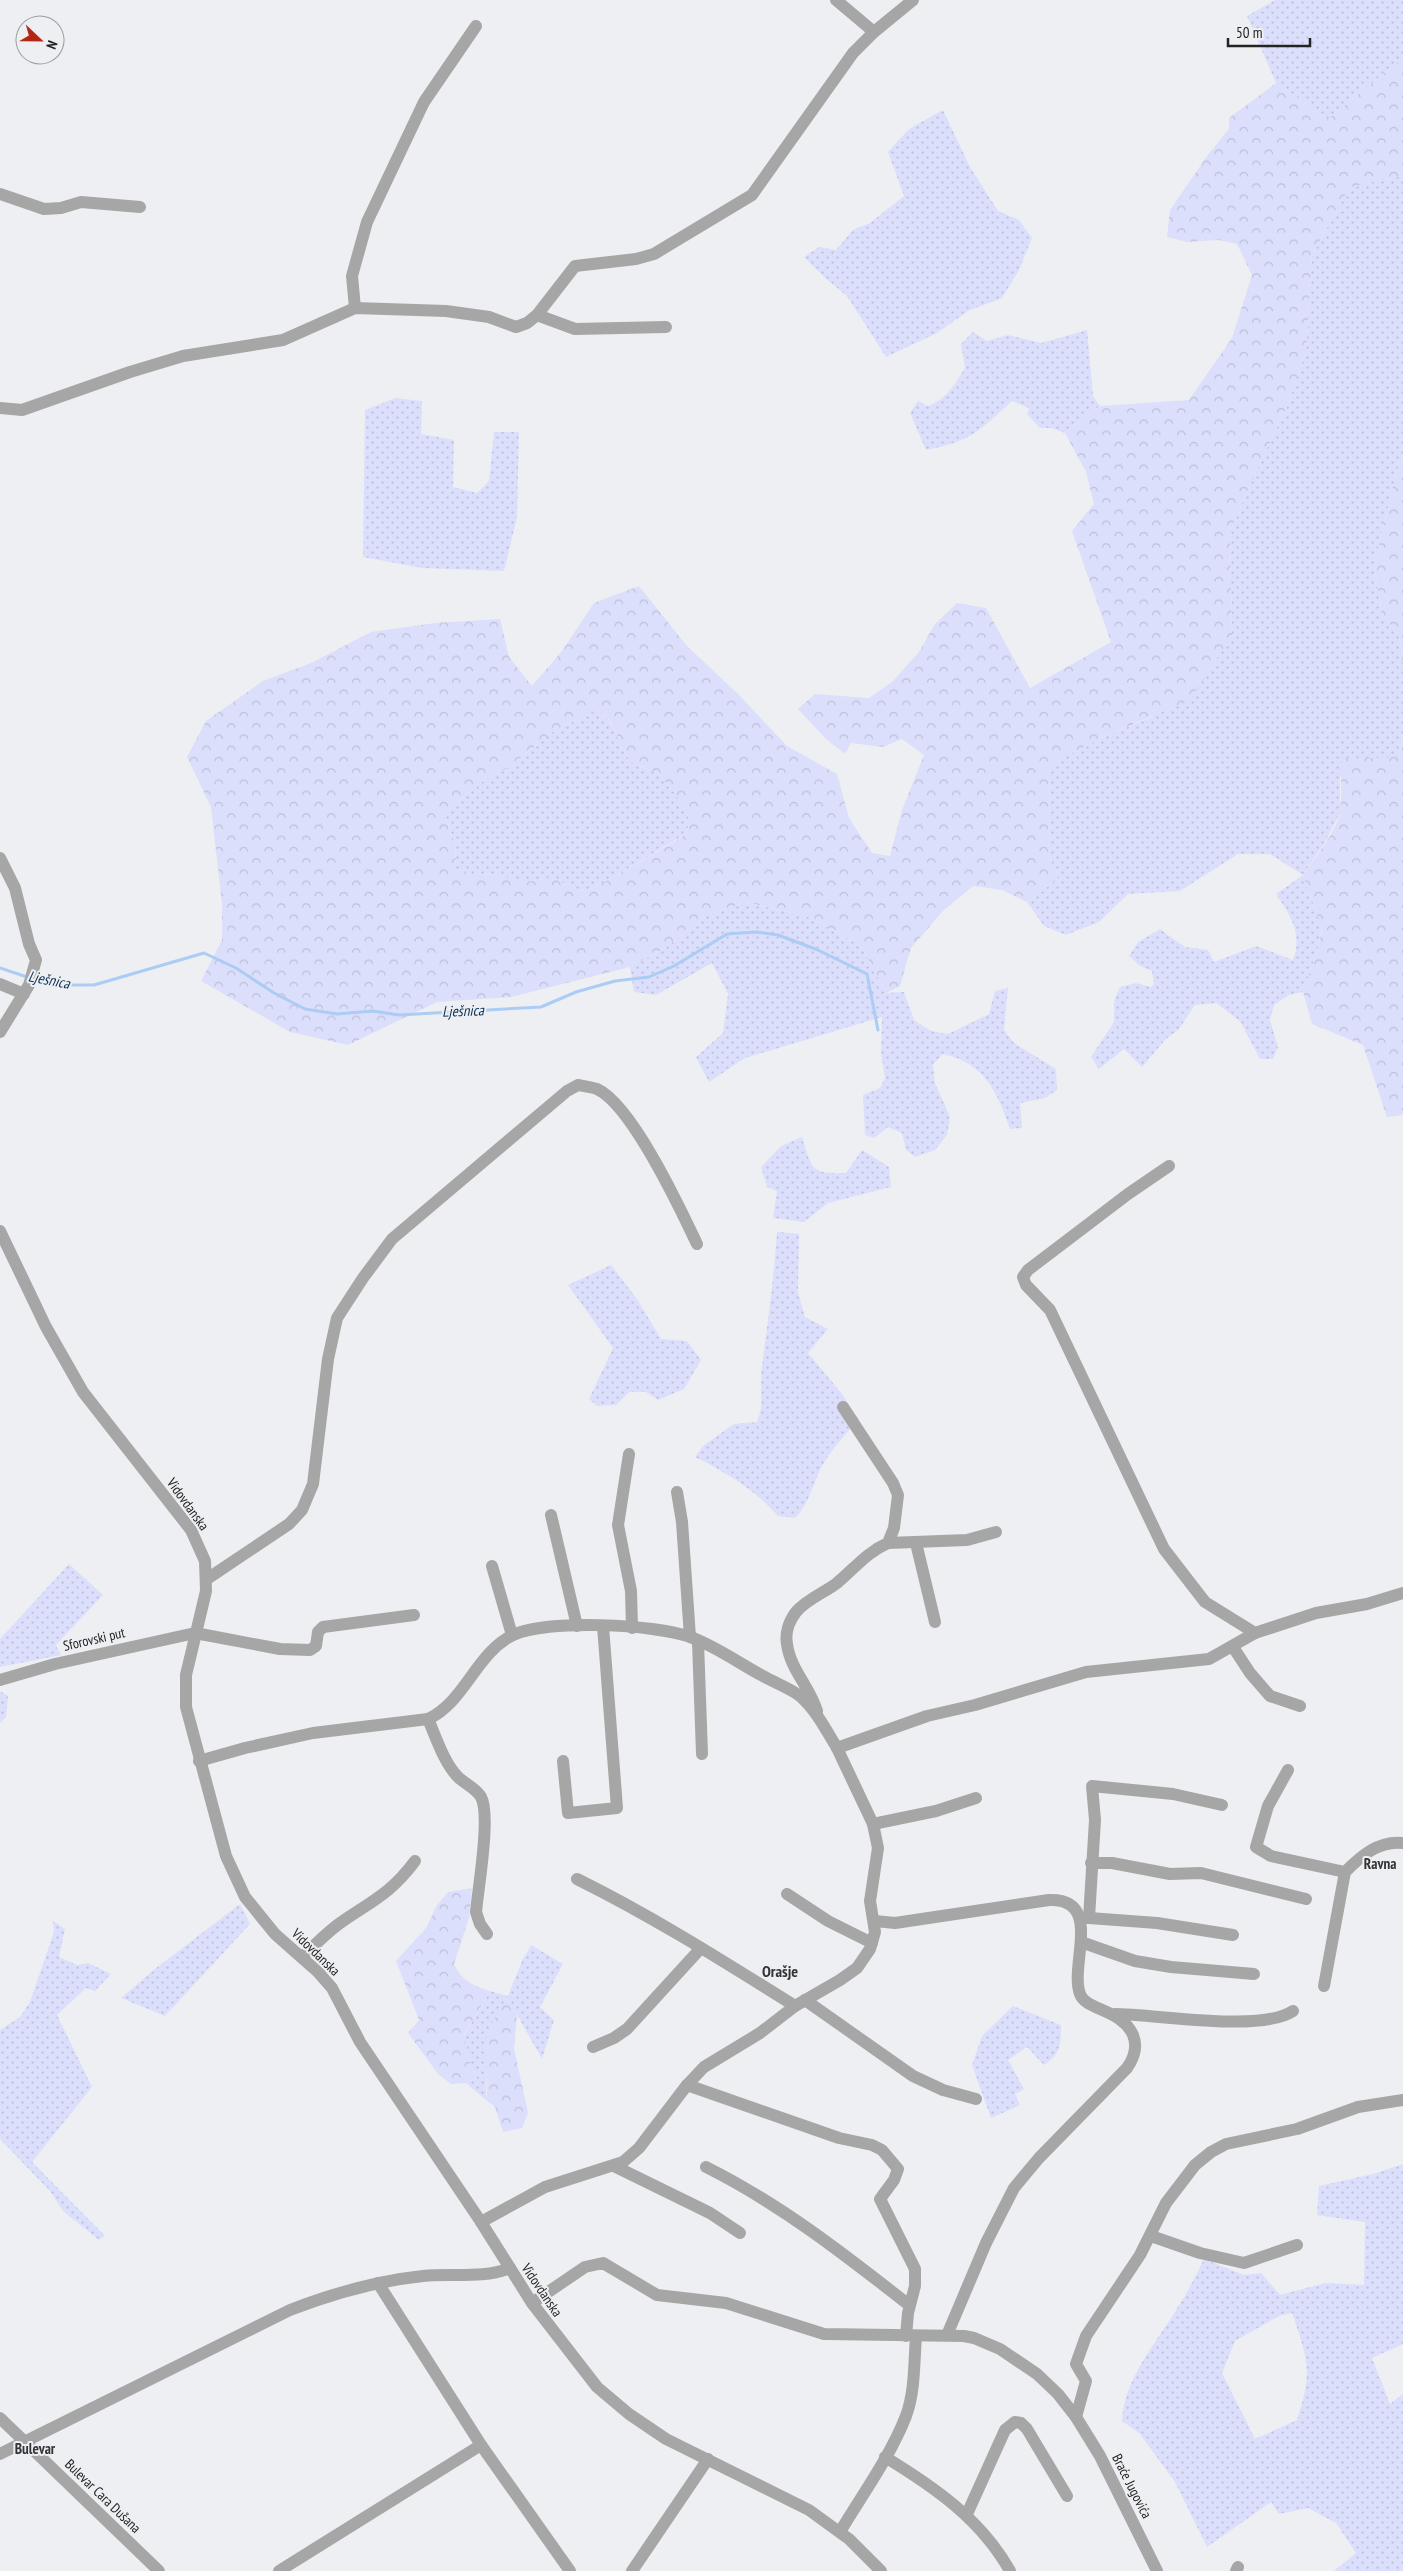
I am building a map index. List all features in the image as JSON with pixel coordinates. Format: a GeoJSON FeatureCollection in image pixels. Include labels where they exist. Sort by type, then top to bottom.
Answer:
{"type":"FeatureCollection","features":[{"type":"Feature","properties":{"kind":"street"},"geometry":{"type":"LineString","coordinates":[[836,0],[874,32]]}},
{"type":"Feature","properties":{"kind":"street"},"geometry":{"type":"LineString","coordinates":[[0,408],[22,410],[182,356],[283,340],[355,308],[446,312],[489,318],[516,327],[527,323],[537,315],[575,266],[636,259],[654,254],[752,195],[824,92],[854,53],[874,32],[913,0]]}},
{"type":"Feature","properties":{"kind":"street"},"geometry":{"type":"LineString","coordinates":[[355,308],[352,276],[367,222],[424,102],[476,26]]}},
{"type":"Feature","properties":{"kind":"street"},"geometry":{"type":"LineString","coordinates":[[0,194],[44,208],[61,208],[81,202],[140,206]]}},
{"type":"Feature","properties":{"kind":"street"},"geometry":{"type":"LineString","coordinates":[[537,315],[575,329],[666,327]]}},
{"type":"Feature","properties":{"kind":"street"},"geometry":{"type":"LineString","coordinates":[[0,858],[15,888],[29,944],[36,960],[26,989],[0,1032]]}},
{"type":"Feature","properties":{"kind":"street"},"geometry":{"type":"LineString","coordinates":[[0,984],[26,989]]}},
{"type":"Feature","properties":{"kind":"street"},"geometry":{"type":"LineString","coordinates":[[207,1580],[290,1524],[302,1510],[313,1484],[328,1359],[336,1318],[363,1278],[392,1239],[567,1091],[578,1085],[597,1089],[608,1097],[625,1115],[664,1176],[697,1244]]}},
{"type":"Feature","properties":{"kind":"street"},"geometry":{"type":"LineString","coordinates":[[1169,1166],[1128,1194],[1028,1270],[1023,1277],[1026,1285],[1050,1310],[1164,1549],[1205,1602],[1255,1633]]}},
{"type":"Feature","properties":{"kind":"street","name":"Vidovdanska"},"geometry":{"type":"LineString","coordinates":[[0,1231],[46,1327],[83,1392],[191,1530],[205,1561],[207,1580],[203,1606],[195,1633],[185,1688],[190,1728],[226,1856],[235,1878],[258,1915],[275,1934],[325,1979],[340,2000],[360,2042],[481,2222],[532,2303],[580,2367],[604,2394],[628,2414],[666,2439],[796,2502],[840,2532],[882,2571]]}},
{"type":"Feature","properties":{"kind":"street"},"geometry":{"type":"LineString","coordinates":[[843,1407],[868,1442],[898,1495],[894,1528],[888,1543]]}},
{"type":"Feature","properties":{"kind":"street"},"geometry":{"type":"LineString","coordinates":[[629,1454],[618,1525],[632,1591],[632,1628]]}},
{"type":"Feature","properties":{"kind":"street"},"geometry":{"type":"LineString","coordinates":[[677,1492],[682,1522],[694,1639],[702,1754]]}},
{"type":"Feature","properties":{"kind":"street"},"geometry":{"type":"LineString","coordinates":[[551,1515],[577,1626]]}},
{"type":"Feature","properties":{"kind":"street"},"geometry":{"type":"LineString","coordinates":[[481,2222],[545,2187],[614,2166],[639,2148],[687,2085],[704,2067],[771,2027],[800,2003],[857,1968],[872,1943],[875,1921],[870,1901],[878,1848],[873,1824],[837,1748],[818,1716],[807,1688],[791,1661],[787,1643],[789,1626],[797,1611],[836,1583],[874,1549],[888,1543],[966,1540],[996,1532]]}},
{"type":"Feature","properties":{"kind":"street"},"geometry":{"type":"LineString","coordinates":[[916,1543],[935,1622]]}},
{"type":"Feature","properties":{"kind":"street"},"geometry":{"type":"LineString","coordinates":[[492,1566],[512,1635]]}},
{"type":"Feature","properties":{"kind":"street"},"geometry":{"type":"LineString","coordinates":[[837,1748],[927,1716],[975,1705],[1086,1672],[1209,1659],[1255,1633],[1316,1613],[1367,1604],[1403,1593]]}},
{"type":"Feature","properties":{"kind":"street"},"geometry":{"type":"LineString","coordinates":[[195,1633],[275,1648],[310,1650],[316,1646],[318,1632],[323,1627],[414,1615]]}},
{"type":"Feature","properties":{"kind":"street"},"geometry":{"type":"LineString","coordinates":[[199,1761],[245,1748],[314,1733],[428,1719],[440,1712],[452,1699],[487,1655],[512,1635],[537,1628],[603,1626],[632,1628],[694,1639],[799,1696],[818,1716]]}},
{"type":"Feature","properties":{"kind":"street"},"geometry":{"type":"LineString","coordinates":[[563,1761],[568,1813],[617,1808],[603,1626]]}},
{"type":"Feature","properties":{"kind":"street","name":"Sforovski put"},"geometry":{"type":"LineString","coordinates":[[0,1680],[55,1664],[195,1633]]}},
{"type":"Feature","properties":{"kind":"street"},"geometry":{"type":"LineString","coordinates":[[1233,1647],[1250,1673],[1270,1696],[1300,1706]]}},
{"type":"Feature","properties":{"kind":"street"},"geometry":{"type":"LineString","coordinates":[[428,1719],[451,1767],[458,1777],[480,1794],[484,1805],[484,1827],[476,1912],[480,1924],[487,1934]]}},
{"type":"Feature","properties":{"kind":"street"},"geometry":{"type":"LineString","coordinates":[[1288,1770],[1268,1806],[1256,1847],[1271,1856],[1344,1872]]}},
{"type":"Feature","properties":{"kind":"street"},"geometry":{"type":"LineString","coordinates":[[947,2335],[986,2243],[1014,2188],[1132,2061],[1134,2038],[1127,2024],[1115,2014],[1086,2002],[1079,1994],[1077,1978],[1095,1820],[1092,1786],[1173,1794],[1222,1805]]}},
{"type":"Feature","properties":{"kind":"street"},"geometry":{"type":"LineString","coordinates":[[873,1824],[936,1811],[976,1798]]}},
{"type":"Feature","properties":{"kind":"street"},"geometry":{"type":"LineString","coordinates":[[1324,1986],[1344,1872],[1362,1856],[1380,1844],[1402,1838]]}},
{"type":"Feature","properties":{"kind":"street"},"geometry":{"type":"LineString","coordinates":[[302,1957],[342,1921],[384,1896],[402,1879],[415,1861]]}},
{"type":"Feature","properties":{"kind":"street"},"geometry":{"type":"LineString","coordinates":[[1091,1863],[1112,1863],[1170,1874],[1201,1874],[1306,1900]]}},
{"type":"Feature","properties":{"kind":"street"},"geometry":{"type":"LineString","coordinates":[[577,1879],[612,1896],[800,2003],[913,2076],[942,2090],[976,2099]]}},
{"type":"Feature","properties":{"kind":"street"},"geometry":{"type":"LineString","coordinates":[[788,1894],[828,1921],[872,1943]]}},
{"type":"Feature","properties":{"kind":"street"},"geometry":{"type":"LineString","coordinates":[[875,1921],[895,1923],[1061,1899],[1084,1918],[1157,1922],[1233,1934]]}},
{"type":"Feature","properties":{"kind":"street"},"geometry":{"type":"LineString","coordinates":[[1081,1942],[1135,1961],[1171,1967],[1254,1974]]}},
{"type":"Feature","properties":{"kind":"street"},"geometry":{"type":"LineString","coordinates":[[593,2047],[614,2038],[626,2030],[701,1948]]}},
{"type":"Feature","properties":{"kind":"street"},"geometry":{"type":"LineString","coordinates":[[1115,2014],[1209,2020],[1261,2020],[1285,2016],[1292,2010]]}},
{"type":"Feature","properties":{"kind":"street"},"geometry":{"type":"LineString","coordinates":[[687,2085],[838,2138],[872,2145],[892,2159],[897,2166],[897,2173],[881,2196],[880,2203],[897,2230],[915,2269],[915,2286],[909,2305],[911,2336],[909,2404],[906,2416],[885,2457],[840,2532]]}},
{"type":"Feature","properties":{"kind":"street"},"geometry":{"type":"LineString","coordinates":[[1076,2417],[1086,2381],[1076,2364],[1086,2336],[1151,2236],[1166,2203],[1181,2182],[1206,2157],[1226,2144],[1297,2129],[1358,2107],[1403,2100]]}},
{"type":"Feature","properties":{"kind":"street"},"geometry":{"type":"LineString","coordinates":[[614,2166],[710,2213],[740,2233]]}},
{"type":"Feature","properties":{"kind":"street"},"geometry":{"type":"LineString","coordinates":[[706,2167],[767,2200],[835,2247],[909,2305]]}},
{"type":"Feature","properties":{"kind":"street"},"geometry":{"type":"LineString","coordinates":[[1151,2236],[1200,2254],[1244,2263],[1297,2245]]}},
{"type":"Feature","properties":{"kind":"street","name":"Braće Jugovića"},"geometry":{"type":"LineString","coordinates":[[532,2303],[585,2266],[603,2263],[657,2295],[726,2303],[824,2334],[947,2335],[974,2338],[1000,2349],[1036,2374],[1058,2394],[1076,2417],[1100,2456],[1157,2571]]}},
{"type":"Feature","properties":{"kind":"street"},"geometry":{"type":"LineString","coordinates":[[0,2454],[290,2310],[324,2297],[378,2283],[442,2274],[487,2275],[510,2268]]}},
{"type":"Feature","properties":{"kind":"street"},"geometry":{"type":"LineString","coordinates":[[378,2283],[481,2445],[570,2571]]}},
{"type":"Feature","properties":{"kind":"street","name":"Bulevar Cara Dušana"},"geometry":{"type":"LineString","coordinates":[[0,2418],[159,2571]]}},
{"type":"Feature","properties":{"kind":"street"},"geometry":{"type":"LineString","coordinates":[[967,2514],[1005,2430],[1015,2422],[1027,2429],[1067,2496]]}},
{"type":"Feature","properties":{"kind":"street"},"geometry":{"type":"LineString","coordinates":[[279,2571],[481,2445]]}},
{"type":"Feature","properties":{"kind":"street"},"geometry":{"type":"LineString","coordinates":[[885,2457],[920,2478],[967,2514],[1010,2571]]}},
{"type":"Feature","properties":{"kind":"street"},"geometry":{"type":"LineString","coordinates":[[632,2571],[708,2459]]}},
{"type":"Feature","properties":{"kind":"green space"},"geometry":{"type":"Polygon","coordinates":[[[1275,0],[1403,0],[1403,58],[1328,119],[1276,83],[1247,16],[1275,0]]]}},
{"type":"Feature","properties":{"kind":"green space"},"geometry":{"type":"Polygon","coordinates":[[[1403,58],[1403,176],[1350,187],[1312,255],[1306,351],[1288,404],[1230,532],[1232,636],[1190,700],[1099,739],[1049,765],[1050,820],[1048,853],[1058,879],[1027,902],[1002,890],[973,886],[943,911],[911,948],[900,986],[886,993],[861,946],[812,918],[747,902],[707,915],[665,948],[630,967],[511,997],[437,1002],[348,1045],[290,1032],[201,981],[222,940],[222,904],[211,807],[187,757],[206,721],[263,681],[311,663],[371,632],[435,623],[500,619],[509,657],[532,686],[562,651],[594,603],[639,586],[687,646],[739,695],[787,746],[837,774],[849,818],[872,853],[890,856],[902,810],[924,755],[902,739],[883,747],[851,743],[845,754],[826,739],[798,709],[815,694],[869,698],[892,682],[919,652],[935,624],[957,603],[986,608],[1030,688],[1111,642],[1072,531],[1094,504],[1086,472],[1065,433],[1100,406],[1189,400],[1232,338],[1252,275],[1237,244],[1219,240],[1187,242],[1167,237],[1170,210],[1207,156],[1229,129],[1229,118],[1276,83],[1328,119],[1403,58]],[[598,710],[555,730],[509,767],[486,779],[454,804],[445,815],[455,844],[456,869],[481,875],[494,874],[524,882],[552,878],[584,892],[616,876],[682,837],[691,823],[680,801],[659,776],[650,770],[634,764],[628,758],[614,728],[605,715],[598,710]]]}},
{"type":"Feature","properties":{"kind":"green space"},"geometry":{"type":"Polygon","coordinates":[[[943,110],[970,167],[998,211],[1019,220],[1032,238],[1019,270],[1002,298],[968,311],[937,333],[886,357],[847,296],[804,257],[819,247],[836,250],[853,230],[870,223],[904,196],[888,152],[909,129],[943,110]]]}},
{"type":"Feature","properties":{"kind":"green space"},"geometry":{"type":"Polygon","coordinates":[[[1403,176],[1403,457],[1397,470],[1374,566],[1382,613],[1399,636],[1403,664],[1403,734],[1399,757],[1340,777],[1340,813],[1325,842],[1303,875],[1270,854],[1238,854],[1180,891],[1128,894],[1099,922],[1066,935],[1044,926],[1027,902],[1058,879],[1048,853],[1050,820],[1049,765],[1099,739],[1152,717],[1232,636],[1230,532],[1288,404],[1306,351],[1312,255],[1350,186],[1403,176]]]}},
{"type":"Feature","properties":{"kind":"green space"},"geometry":{"type":"Polygon","coordinates":[[[1087,330],[1093,396],[1100,406],[1065,433],[1051,428],[1040,428],[1027,414],[1029,408],[1012,401],[974,433],[954,443],[926,450],[910,413],[918,401],[928,406],[935,403],[953,386],[965,368],[961,344],[973,332],[987,341],[1008,335],[1041,343],[1087,330]]]}},
{"type":"Feature","properties":{"kind":"green space"},"geometry":{"type":"Polygon","coordinates":[[[395,398],[422,401],[421,434],[454,440],[453,487],[477,493],[489,481],[494,432],[519,432],[517,517],[504,571],[422,568],[363,557],[365,410],[395,398]]]}},
{"type":"Feature","properties":{"kind":"green space"},"geometry":{"type":"Polygon","coordinates":[[[1403,457],[1403,664],[1399,636],[1382,613],[1374,566],[1397,470],[1403,457]]]}},
{"type":"Feature","properties":{"kind":"green space"},"geometry":{"type":"Polygon","coordinates":[[[598,710],[610,722],[628,758],[634,764],[659,776],[675,794],[691,823],[682,836],[616,876],[584,892],[552,878],[524,882],[494,874],[481,875],[456,869],[455,844],[445,815],[454,804],[486,779],[509,767],[555,730],[598,710]]]}},
{"type":"Feature","properties":{"kind":"green space"},"geometry":{"type":"Polygon","coordinates":[[[1403,734],[1403,1115],[1387,1117],[1363,1045],[1312,1024],[1303,992],[1317,952],[1322,929],[1303,875],[1325,844],[1339,818],[1342,759],[1399,757],[1403,734]]]}},
{"type":"Feature","properties":{"kind":"green space"},"geometry":{"type":"Polygon","coordinates":[[[1303,875],[1322,928],[1317,952],[1303,992],[1289,995],[1274,1005],[1270,1020],[1278,1047],[1273,1059],[1260,1059],[1240,1021],[1216,1003],[1195,1005],[1179,1029],[1165,1040],[1142,1067],[1124,1049],[1099,1069],[1091,1057],[1114,1022],[1114,1001],[1120,987],[1136,983],[1151,987],[1154,984],[1152,971],[1140,966],[1129,956],[1138,942],[1160,929],[1185,947],[1208,950],[1214,962],[1256,946],[1293,960],[1297,942],[1294,925],[1276,894],[1303,875]]]}},
{"type":"Feature","properties":{"kind":"green space"},"geometry":{"type":"Polygon","coordinates":[[[747,902],[812,918],[861,946],[886,993],[904,992],[914,1020],[931,1031],[948,1034],[989,1014],[995,991],[1008,988],[1004,1030],[1014,1043],[1056,1069],[1057,1090],[1045,1098],[1020,1103],[1022,1128],[1010,1129],[994,1091],[979,1072],[957,1058],[943,1054],[933,1064],[935,1083],[950,1117],[947,1135],[935,1150],[915,1157],[906,1150],[902,1133],[888,1127],[874,1138],[865,1135],[863,1095],[880,1088],[885,1078],[881,1053],[882,1017],[745,1058],[709,1082],[696,1057],[723,1033],[728,994],[712,963],[656,995],[634,992],[630,967],[665,948],[707,915],[747,902]]]}},
{"type":"Feature","properties":{"kind":"green space"},"geometry":{"type":"Polygon","coordinates":[[[802,1137],[811,1163],[819,1171],[846,1173],[862,1150],[889,1167],[891,1187],[828,1203],[804,1222],[773,1218],[777,1191],[767,1187],[761,1167],[781,1146],[802,1137]]]}},
{"type":"Feature","properties":{"kind":"green space"},"geometry":{"type":"Polygon","coordinates":[[[777,1232],[799,1234],[798,1292],[805,1317],[828,1329],[808,1353],[842,1394],[859,1420],[839,1442],[822,1466],[804,1507],[795,1518],[778,1516],[740,1482],[695,1457],[703,1446],[734,1424],[757,1422],[761,1408],[761,1373],[773,1283],[777,1232]]]}},
{"type":"Feature","properties":{"kind":"green space"},"geometry":{"type":"Polygon","coordinates":[[[611,1265],[637,1299],[661,1339],[687,1341],[701,1360],[684,1389],[658,1400],[646,1392],[629,1392],[616,1405],[597,1406],[589,1399],[613,1348],[568,1285],[611,1265]]]}},
{"type":"Feature","properties":{"kind":"green space"},"geometry":{"type":"Polygon","coordinates":[[[69,1564],[103,1595],[56,1645],[61,1655],[0,1667],[0,1639],[69,1564]]]}},
{"type":"Feature","properties":{"kind":"green space"},"geometry":{"type":"Polygon","coordinates":[[[0,1691],[8,1696],[6,1717],[0,1723],[0,1691]]]}},
{"type":"Feature","properties":{"kind":"green space"},"geometry":{"type":"Polygon","coordinates":[[[472,1888],[469,1918],[454,1964],[460,1975],[468,1982],[490,1991],[464,2035],[469,2060],[477,2078],[466,2083],[451,2084],[438,2074],[408,2033],[419,2020],[396,1961],[426,1928],[437,1905],[448,1892],[472,1888]]]}},
{"type":"Feature","properties":{"kind":"green space"},"geometry":{"type":"Polygon","coordinates":[[[240,1904],[250,1924],[165,2016],[121,1998],[155,1969],[240,1904]]]}},
{"type":"Feature","properties":{"kind":"green space"},"geometry":{"type":"Polygon","coordinates":[[[53,1921],[65,1929],[59,1957],[77,1965],[88,1963],[111,1974],[95,1991],[86,1988],[57,2015],[92,2087],[32,2162],[105,2236],[99,2240],[63,2211],[50,2191],[0,2139],[0,2030],[20,2017],[30,2002],[54,1932],[53,1921]]]}},
{"type":"Feature","properties":{"kind":"green space"},"geometry":{"type":"Polygon","coordinates":[[[531,1945],[563,1964],[540,2007],[554,2020],[542,2059],[507,1997],[488,2032],[486,2100],[466,2083],[477,2078],[469,2060],[464,2036],[490,1991],[508,1996],[522,1961],[531,1945]]]}},
{"type":"Feature","properties":{"kind":"green space"},"geometry":{"type":"Polygon","coordinates":[[[508,1996],[517,2014],[514,2048],[528,2113],[522,2128],[503,2132],[495,2107],[486,2100],[486,2040],[490,2027],[508,1996]]]}},
{"type":"Feature","properties":{"kind":"green space"},"geometry":{"type":"Polygon","coordinates":[[[1013,2006],[1061,2025],[1060,2043],[1057,2053],[1044,2065],[1027,2047],[1008,2060],[1024,2089],[1015,2094],[1020,2105],[991,2118],[972,2065],[982,2036],[1013,2006]]]}},
{"type":"Feature","properties":{"kind":"green space"},"geometry":{"type":"Polygon","coordinates":[[[1403,2164],[1403,2344],[1372,2358],[1390,2404],[1403,2394],[1403,2571],[1334,2571],[1356,2553],[1336,2523],[1308,2508],[1279,2514],[1271,2502],[1207,2547],[1175,2482],[1140,2434],[1122,2421],[1130,2385],[1141,2364],[1184,2297],[1204,2259],[1244,2275],[1261,2273],[1280,2295],[1325,2283],[1364,2285],[1365,2222],[1317,2215],[1319,2186],[1373,2174],[1403,2164]],[[1292,2313],[1279,2316],[1235,2341],[1222,2373],[1255,2439],[1297,2420],[1302,2403],[1307,2377],[1305,2355],[1292,2313]]]}},
{"type":"Feature","properties":{"kind":"waterway","name":"Lješnica"},"geometry":{"type":"LineString","coordinates":[[33,979],[58,985],[94,985],[204,953],[236,968],[274,993],[305,1009],[337,1014],[373,1011],[399,1015],[541,1007],[576,992],[615,981],[649,977],[674,966],[727,934],[756,932],[778,935],[818,950],[867,974],[878,1030]]}},
{"type":"Feature","properties":{"kind":"waterway","name":"Lješnica"},"geometry":{"type":"LineString","coordinates":[[0,968],[27,977]]}},
{"type":"Feature","properties":{"kind":"district","name":"Ravna"},"geometry":{"type":"Point","coordinates":[1380,1864]}},
{"type":"Feature","properties":{"kind":"district","name":"Orašje"},"geometry":{"type":"Point","coordinates":[780,1971]}},
{"type":"Feature","properties":{"kind":"district","name":"Bulevar"},"geometry":{"type":"Point","coordinates":[35,2449]}}]}
